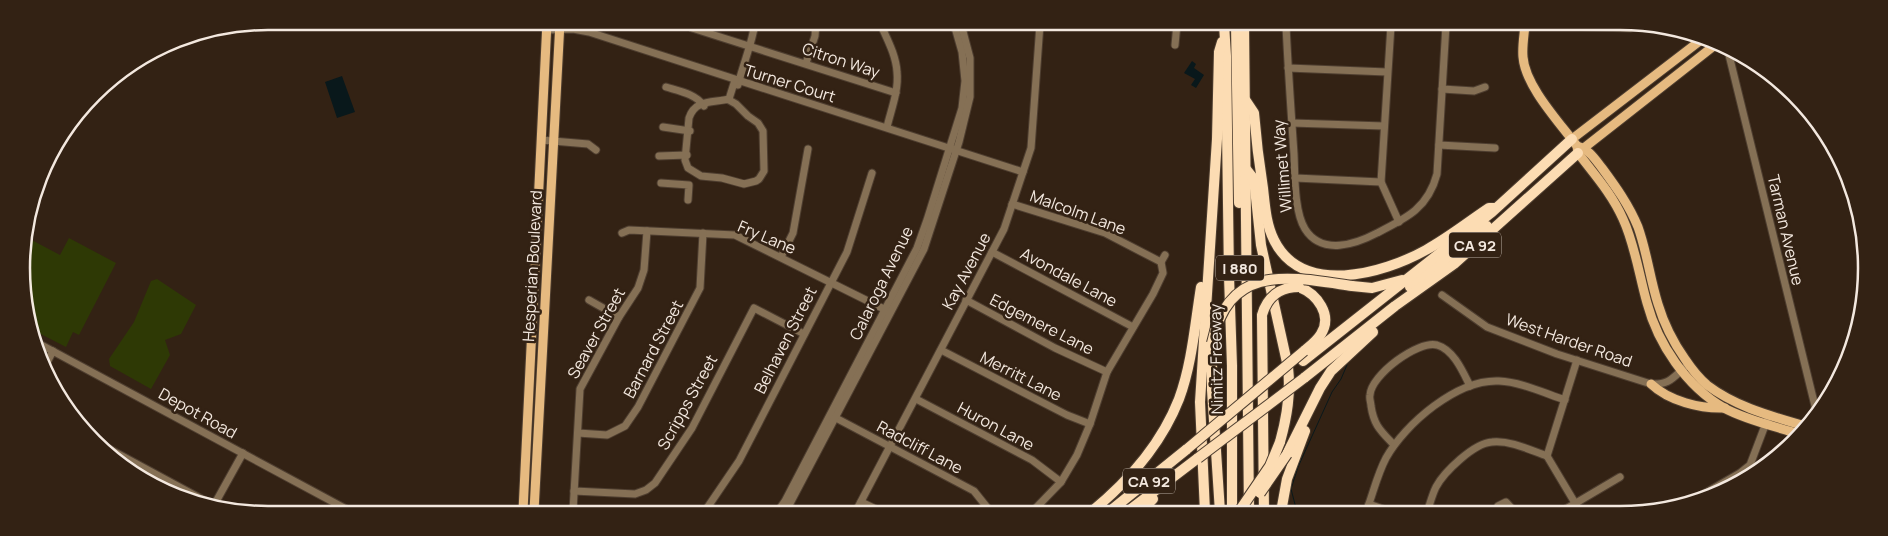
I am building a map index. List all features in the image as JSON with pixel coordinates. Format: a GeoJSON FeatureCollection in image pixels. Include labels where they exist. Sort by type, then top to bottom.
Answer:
{"type":"FeatureCollection","features":[{"type":"Feature","properties":{"kind":"highway","name":"Nimitz Freeway"},"geometry":{"type":"LineString","coordinates":[[1224,30],[1229,276],[1240,506]]}},
{"type":"Feature","properties":{"kind":"highway"},"geometry":{"type":"LineString","coordinates":[[1205,506],[1200,402],[1209,236],[1217,139],[1219,52],[1224,30]]}},
{"type":"Feature","properties":{"kind":"highway","name":"I 880"},"geometry":{"type":"LineString","coordinates":[[1226,56],[1232,45],[1232,30]]}},
{"type":"Feature","properties":{"kind":"highway","name":"I 880"},"geometry":{"type":"LineString","coordinates":[[1236,30],[1240,506]]}},
{"type":"Feature","properties":{"kind":"highway","name":"Nimitz Freeway"},"geometry":{"type":"LineString","coordinates":[[1240,506],[1246,169],[1244,30]]}},
{"type":"Feature","properties":{"kind":"highway"},"geometry":{"type":"LineString","coordinates":[[1246,101],[1254,113],[1270,230],[1279,249],[1304,270],[1313,273],[1342,276],[1387,268],[1427,250],[1489,208],[1495,208]]}},
{"type":"Feature","properties":{"kind":"highway"},"geometry":{"type":"LineString","coordinates":[[1329,358],[1383,307],[1485,228],[1578,146]]}},
{"type":"Feature","properties":{"kind":"highway","name":"CA 92"},"geometry":{"type":"LineString","coordinates":[[1116,506],[1304,356],[1410,278],[1495,208],[1578,146]]}},
{"type":"Feature","properties":{"kind":"highway","name":"CA 92"},"geometry":{"type":"LineString","coordinates":[[1135,506],[1304,378],[1395,306],[1454,264],[1578,146]]}},
{"type":"Feature","properties":{"kind":"highway"},"geometry":{"type":"LineString","coordinates":[[1244,506],[1270,466],[1280,442],[1288,413],[1290,380],[1261,245],[1254,179],[1246,169]]}},
{"type":"Feature","properties":{"kind":"highway"},"geometry":{"type":"LineString","coordinates":[[1098,506],[1139,467],[1168,422],[1179,398],[1193,338],[1209,236]]}},
{"type":"Feature","properties":{"kind":"highway"},"geometry":{"type":"LineString","coordinates":[[1220,506],[1213,399],[1212,343],[1218,322],[1228,306],[1253,284],[1271,279],[1285,278],[1372,288],[1410,278]]}},
{"type":"Feature","properties":{"kind":"highway"},"geometry":{"type":"LineString","coordinates":[[1264,506],[1262,315],[1264,307],[1269,300],[1284,288],[1299,287],[1311,292],[1320,302],[1324,312],[1324,326],[1321,334],[1304,356]]}},
{"type":"Feature","properties":{"kind":"highway"},"geometry":{"type":"LineString","coordinates":[[1247,506],[1264,488],[1286,454],[1320,388],[1331,371],[1376,328],[1395,306]]}},
{"type":"Feature","properties":{"kind":"highway"},"geometry":{"type":"LineString","coordinates":[[1282,506],[1287,479],[1294,458],[1322,394],[1342,360]]}},
{"type":"Feature","properties":{"kind":"highway"},"geometry":{"type":"LineString","coordinates":[[1146,506],[1198,458]]}},
{"type":"Feature","properties":{"kind":"main road","name":"Hesperian Boulevard"},"geometry":{"type":"LineString","coordinates":[[523,506],[547,30]]}},
{"type":"Feature","properties":{"kind":"main road","name":"Hesperian Boulevard"},"geometry":{"type":"LineString","coordinates":[[534,506],[560,30]]}},
{"type":"Feature","properties":{"kind":"main road"},"geometry":{"type":"LineString","coordinates":[[1526,30],[1523,56],[1528,76],[1543,100],[1578,146],[1623,218],[1650,314],[1667,350],[1707,384],[1726,397],[1767,419]]}},
{"type":"Feature","properties":{"kind":"main road","name":"CA 92"},"geometry":{"type":"LineString","coordinates":[[1578,146],[1697,43]]}},
{"type":"Feature","properties":{"kind":"main road","name":"CA 92"},"geometry":{"type":"LineString","coordinates":[[1578,146],[1711,48]]}},
{"type":"Feature","properties":{"kind":"main road"},"geometry":{"type":"LineString","coordinates":[[1685,367],[1702,392],[1725,408]]}},
{"type":"Feature","properties":{"kind":"main road"},"geometry":{"type":"LineString","coordinates":[[1651,384],[1660,392],[1706,409],[1725,408],[1787,425],[1798,426]]}},
{"type":"Feature","properties":{"kind":"main road"},"geometry":{"type":"LineString","coordinates":[[1787,425],[1794,430]]}},
{"type":"Feature","properties":{"kind":"street","name":"Turner Court"},"geometry":{"type":"LineString","coordinates":[[579,30],[887,127],[1022,172]]}},
{"type":"Feature","properties":{"kind":"street","name":"Citron Way"},"geometry":{"type":"LineString","coordinates":[[706,30],[896,92]]}},
{"type":"Feature","properties":{"kind":"street"},"geometry":{"type":"LineString","coordinates":[[731,102],[753,30]]}},
{"type":"Feature","properties":{"kind":"street"},"geometry":{"type":"LineString","coordinates":[[806,63],[815,30]]}},
{"type":"Feature","properties":{"kind":"street"},"geometry":{"type":"LineString","coordinates":[[883,30],[893,53],[897,73],[896,92],[887,127]]}},
{"type":"Feature","properties":{"kind":"street","name":"Calaroga Avenue"},"geometry":{"type":"LineString","coordinates":[[788,506],[888,310],[924,249],[953,150],[962,108],[964,81],[962,52],[956,30]]}},
{"type":"Feature","properties":{"kind":"street","name":"Calaroga Avenue"},"geometry":{"type":"LineString","coordinates":[[953,150],[966,117],[971,79],[970,58],[963,30]]}},
{"type":"Feature","properties":{"kind":"street","name":"Kay Avenue"},"geometry":{"type":"LineString","coordinates":[[859,506],[1004,229],[1030,148],[1040,30]]}},
{"type":"Feature","properties":{"kind":"street"},"geometry":{"type":"LineString","coordinates":[[1176,30],[1176,45]]}},
{"type":"Feature","properties":{"kind":"street","name":"Willimet Way"},"geometry":{"type":"LineString","coordinates":[[1286,30],[1295,178],[1300,216],[1306,230],[1315,239],[1330,246],[1347,245],[1362,241],[1399,222],[1416,211],[1427,199],[1433,188],[1437,174],[1446,30]]}},
{"type":"Feature","properties":{"kind":"street"},"geometry":{"type":"LineString","coordinates":[[1391,30],[1380,182],[1399,222]]}},
{"type":"Feature","properties":{"kind":"street","name":"Tarman Avenue"},"geometry":{"type":"LineString","coordinates":[[1730,57],[1814,406]]}},
{"type":"Feature","properties":{"kind":"street"},"geometry":{"type":"LineString","coordinates":[[1288,68],[1387,72]]}},
{"type":"Feature","properties":{"kind":"street"},"geometry":{"type":"LineString","coordinates":[[666,87],[686,93],[703,104]]}},
{"type":"Feature","properties":{"kind":"street"},"geometry":{"type":"LineString","coordinates":[[1442,89],[1474,91],[1485,87]]}},
{"type":"Feature","properties":{"kind":"street"},"geometry":{"type":"LineString","coordinates":[[716,101],[731,102],[760,132],[761,171],[759,176],[752,179],[741,180],[693,171],[686,155],[689,131],[696,110],[703,104],[716,101]]}},
{"type":"Feature","properties":{"kind":"street"},"geometry":{"type":"LineString","coordinates":[[1292,123],[1384,126]]}},
{"type":"Feature","properties":{"kind":"street"},"geometry":{"type":"LineString","coordinates":[[663,127],[689,131]]}},
{"type":"Feature","properties":{"kind":"street"},"geometry":{"type":"LineString","coordinates":[[542,140],[588,144],[596,150]]}},
{"type":"Feature","properties":{"kind":"street"},"geometry":{"type":"LineString","coordinates":[[1439,145],[1495,148]]}},
{"type":"Feature","properties":{"kind":"street"},"geometry":{"type":"LineString","coordinates":[[781,257],[793,233],[808,149]]}},
{"type":"Feature","properties":{"kind":"street"},"geometry":{"type":"LineString","coordinates":[[659,156],[686,155]]}},
{"type":"Feature","properties":{"kind":"street"},"geometry":{"type":"LineString","coordinates":[[688,200],[689,176],[693,171]]}},
{"type":"Feature","properties":{"kind":"street","name":"Belhaven Street"},"geometry":{"type":"LineString","coordinates":[[708,506],[739,461],[847,252],[872,173]]}},
{"type":"Feature","properties":{"kind":"street"},"geometry":{"type":"LineString","coordinates":[[1295,178],[1380,182]]}},
{"type":"Feature","properties":{"kind":"street"},"geometry":{"type":"LineString","coordinates":[[661,183],[689,185]]}},
{"type":"Feature","properties":{"kind":"street","name":"Malcolm Lane"},"geometry":{"type":"LineString","coordinates":[[1012,204],[1105,233],[1163,258],[1163,273],[1133,326]]}},
{"type":"Feature","properties":{"kind":"street","name":"Fry Lane"},"geometry":{"type":"LineString","coordinates":[[622,233],[630,230],[647,230],[735,235],[888,310]]}},
{"type":"Feature","properties":{"kind":"street","name":"Seaver Street"},"geometry":{"type":"LineString","coordinates":[[572,506],[580,389],[619,317],[638,288],[644,270],[647,230]]}},
{"type":"Feature","properties":{"kind":"street","name":"Barnard Street"},"geometry":{"type":"LineString","coordinates":[[578,433],[607,435],[625,426],[638,407],[700,288],[703,233]]}},
{"type":"Feature","properties":{"kind":"street","name":"Avondale Lane"},"geometry":{"type":"LineString","coordinates":[[992,252],[1133,326]]}},
{"type":"Feature","properties":{"kind":"street","name":"West Harder Road"},"geometry":{"type":"LineString","coordinates":[[1442,295],[1487,327],[1577,360],[1651,384]]}},
{"type":"Feature","properties":{"kind":"street"},"geometry":{"type":"LineString","coordinates":[[589,300],[619,317]]}},
{"type":"Feature","properties":{"kind":"street","name":"Edgemere Lane"},"geometry":{"type":"LineString","coordinates":[[966,300],[1055,348],[1106,372]]}},
{"type":"Feature","properties":{"kind":"street","name":"Scripps Street"},"geometry":{"type":"LineString","coordinates":[[574,491],[635,494],[646,490],[655,483],[692,428],[754,308],[804,334]]}},
{"type":"Feature","properties":{"kind":"street"},"geometry":{"type":"LineString","coordinates":[[1038,506],[1061,482],[1077,455],[1090,424],[1106,372],[1133,326]]}},
{"type":"Feature","properties":{"kind":"street"},"geometry":{"type":"LineString","coordinates":[[1394,445],[1378,429],[1374,420],[1370,394],[1374,382],[1379,376],[1406,354],[1427,344],[1439,345],[1458,361],[1470,386]]}},
{"type":"Feature","properties":{"kind":"street","name":"Depot Road"},"geometry":{"type":"LineString","coordinates":[[43,346],[340,506]]}},
{"type":"Feature","properties":{"kind":"street","name":"Merritt Lane"},"geometry":{"type":"LineString","coordinates":[[941,350],[1067,415],[1090,424]]}},
{"type":"Feature","properties":{"kind":"street"},"geometry":{"type":"LineString","coordinates":[[48,360],[53,351]]}},
{"type":"Feature","properties":{"kind":"street"},"geometry":{"type":"LineString","coordinates":[[1548,456],[1577,360]]}},
{"type":"Feature","properties":{"kind":"street"},"geometry":{"type":"LineString","coordinates":[[1651,384],[1662,385],[1685,367]]}},
{"type":"Feature","properties":{"kind":"street"},"geometry":{"type":"LineString","coordinates":[[1374,506],[1369,504],[1380,470],[1394,445],[1432,407],[1452,394],[1470,386],[1496,381],[1510,382],[1565,400]]}},
{"type":"Feature","properties":{"kind":"street","name":"Huron Lane"},"geometry":{"type":"LineString","coordinates":[[916,399],[1032,460],[1061,482]]}},
{"type":"Feature","properties":{"kind":"street","name":"Calaroga Avenue"},"geometry":{"type":"LineString","coordinates":[[781,506],[833,417]]}},
{"type":"Feature","properties":{"kind":"street","name":"Radcliff Lane"},"geometry":{"type":"LineString","coordinates":[[833,417],[974,491],[985,506]]}},
{"type":"Feature","properties":{"kind":"street"},"geometry":{"type":"LineString","coordinates":[[1734,477],[1750,465],[1767,419]]}},
{"type":"Feature","properties":{"kind":"street"},"geometry":{"type":"LineString","coordinates":[[1429,506],[1441,479],[1467,455],[1483,444],[1492,442],[1507,443],[1548,456],[1578,506]]}},
{"type":"Feature","properties":{"kind":"street"},"geometry":{"type":"LineString","coordinates":[[218,500],[243,454]]}},
{"type":"Feature","properties":{"kind":"street"},"geometry":{"type":"LineString","coordinates":[[122,456],[184,491]]}},
{"type":"Feature","properties":{"kind":"street"},"geometry":{"type":"LineString","coordinates":[[1571,506],[1620,477]]}},
{"type":"Feature","properties":{"kind":"street"},"geometry":{"type":"LineString","coordinates":[[861,502],[869,506]]}},
{"type":"Feature","properties":{"kind":"street"},"geometry":{"type":"LineString","coordinates":[[1498,506],[1506,502],[1510,506]]}},
{"type":"Feature","properties":{"kind":"green space"},"geometry":{"type":"Polygon","coordinates":[[[69,238],[116,263],[79,335],[73,332],[66,347],[39,333],[38,330],[32,299],[30,268],[32,240],[60,255],[69,238]]]}},
{"type":"Feature","properties":{"kind":"green space"},"geometry":{"type":"Polygon","coordinates":[[[157,279],[196,305],[181,334],[165,340],[170,355],[151,389],[110,366],[109,359],[134,322],[151,281],[157,279]]]}},
{"type":"Feature","properties":{"kind":"shaded area"},"geometry":{"type":"Polygon","coordinates":[[[1192,61],[1196,64],[1194,68],[1204,75],[1196,88],[1191,85],[1195,79],[1184,73],[1192,61]]]}},
{"type":"Feature","properties":{"kind":"shaded area"},"geometry":{"type":"Polygon","coordinates":[[[342,76],[355,112],[337,118],[325,82],[342,76]]]}},
{"type":"Feature","properties":{"kind":"waterway"},"geometry":{"type":"LineString","coordinates":[[1295,506],[1291,489],[1298,467],[1332,392],[1341,379],[1347,365]]}}]}
